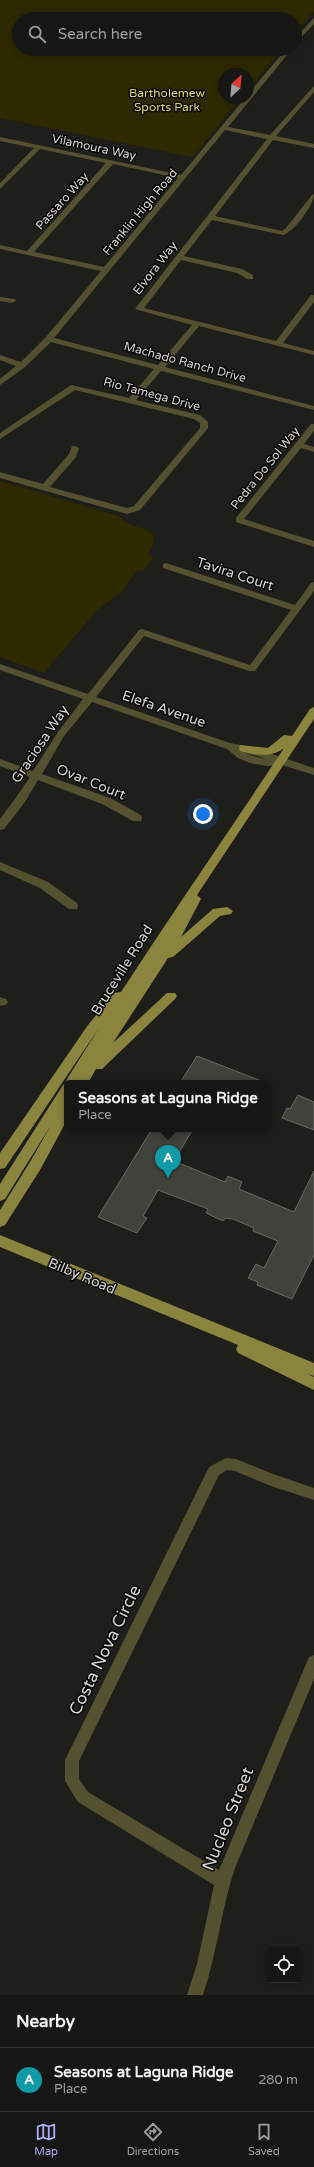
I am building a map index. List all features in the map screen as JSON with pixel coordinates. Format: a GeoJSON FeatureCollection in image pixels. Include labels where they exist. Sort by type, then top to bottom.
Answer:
{"type":"FeatureCollection","features":[{"type":"Feature","properties":{"kind":"main road","name":"Bruceville Road"},"geometry":{"type":"LineString","coordinates":[[73,1080],[170,925],[314,711]]}},
{"type":"Feature","properties":{"kind":"main road"},"geometry":{"type":"LineString","coordinates":[[244,748],[274,751],[282,746],[290,737],[298,734]]}},
{"type":"Feature","properties":{"kind":"main road","name":"Bruceville Road"},"geometry":{"type":"LineString","coordinates":[[84,1080],[185,919],[204,876]]}},
{"type":"Feature","properties":{"kind":"main road"},"geometry":{"type":"LineString","coordinates":[[157,965],[217,912],[227,911]]}},
{"type":"Feature","properties":{"kind":"main road"},"geometry":{"type":"LineString","coordinates":[[0,1164],[102,1014],[113,1000],[134,982]]}},
{"type":"Feature","properties":{"kind":"main road"},"geometry":{"type":"LineString","coordinates":[[84,1080],[172,996]]}},
{"type":"Feature","properties":{"kind":"main road"},"geometry":{"type":"LineString","coordinates":[[0,1195],[64,1094]]}},
{"type":"Feature","properties":{"kind":"main road"},"geometry":{"type":"LineString","coordinates":[[0,1221],[35,1166],[64,1113]]}},
{"type":"Feature","properties":{"kind":"main road","name":"Bilby Road"},"geometry":{"type":"LineString","coordinates":[[1,1244],[314,1370]]}},
{"type":"Feature","properties":{"kind":"main road","name":"Bilby Road"},"geometry":{"type":"LineString","coordinates":[[165,1310],[314,1384]]}},
{"type":"Feature","properties":{"kind":"street"},"geometry":{"type":"LineString","coordinates":[[302,34],[314,20]]}},
{"type":"Feature","properties":{"kind":"street","name":"Franklin High Road"},"geometry":{"type":"LineString","coordinates":[[0,382],[22,366],[49,339],[283,56]]}},
{"type":"Feature","properties":{"kind":"street","name":"Elvora Way"},"geometry":{"type":"LineString","coordinates":[[314,88],[272,137],[139,309],[314,353]]}},
{"type":"Feature","properties":{"kind":"street"},"geometry":{"type":"LineString","coordinates":[[223,128],[314,146]]}},
{"type":"Feature","properties":{"kind":"street","name":"Vilamoura Way"},"geometry":{"type":"LineString","coordinates":[[0,139],[183,177]]}},
{"type":"Feature","properties":{"kind":"street"},"geometry":{"type":"LineString","coordinates":[[0,187],[39,147]]}},
{"type":"Feature","properties":{"kind":"street","name":"Passaro Way"},"geometry":{"type":"LineString","coordinates":[[29,254],[111,162]]}},
{"type":"Feature","properties":{"kind":"street"},"geometry":{"type":"LineString","coordinates":[[210,217],[283,233],[289,230],[314,196]]}},
{"type":"Feature","properties":{"kind":"street"},"geometry":{"type":"LineString","coordinates":[[0,247],[106,270]]}},
{"type":"Feature","properties":{"kind":"street"},"geometry":{"type":"LineString","coordinates":[[179,256],[239,271],[250,277]]}},
{"type":"Feature","properties":{"kind":"street"},"geometry":{"type":"LineString","coordinates":[[278,344],[314,297]]}},
{"type":"Feature","properties":{"kind":"street"},"geometry":{"type":"LineString","coordinates":[[0,298],[12,301]]}},
{"type":"Feature","properties":{"kind":"street"},"geometry":{"type":"LineString","coordinates":[[131,401],[197,324]]}},
{"type":"Feature","properties":{"kind":"street","name":"Machado Ranch Drive"},"geometry":{"type":"LineString","coordinates":[[49,339],[314,408]]}},
{"type":"Feature","properties":{"kind":"street"},"geometry":{"type":"LineString","coordinates":[[0,357],[22,366]]}},
{"type":"Feature","properties":{"kind":"street","name":"Rio Tamega Drive"},"geometry":{"type":"LineString","coordinates":[[0,437],[74,387],[196,417],[204,422],[204,428],[137,508],[127,511],[0,475]]}},
{"type":"Feature","properties":{"kind":"street","name":"Pedra Do Sol Way"},"geometry":{"type":"LineString","coordinates":[[314,426],[240,520],[314,544]]}},
{"type":"Feature","properties":{"kind":"street"},"geometry":{"type":"LineString","coordinates":[[299,446],[314,450]]}},
{"type":"Feature","properties":{"kind":"street"},"geometry":{"type":"LineString","coordinates":[[45,487],[73,455],[75,448]]}},
{"type":"Feature","properties":{"kind":"street","name":"Tavira Court"},"geometry":{"type":"LineString","coordinates":[[166,566],[296,608]]}},
{"type":"Feature","properties":{"kind":"street"},"geometry":{"type":"LineString","coordinates":[[89,698],[142,632],[252,669],[314,585]]}},
{"type":"Feature","properties":{"kind":"street","name":"Elefa Avenue"},"geometry":{"type":"LineString","coordinates":[[0,667],[229,746],[244,748],[314,772]]}},
{"type":"Feature","properties":{"kind":"street","name":"Graciosa Way"},"geometry":{"type":"LineString","coordinates":[[0,826],[21,799],[61,734],[89,698]]}},
{"type":"Feature","properties":{"kind":"street","name":"Elefa Avenue"},"geometry":{"type":"LineString","coordinates":[[229,746],[237,753],[259,762],[269,763],[279,761]]}},
{"type":"Feature","properties":{"kind":"street","name":"Ovar Court"},"geometry":{"type":"LineString","coordinates":[[0,762],[106,801],[136,818]]}},
{"type":"Feature","properties":{"kind":"street"},"geometry":{"type":"LineString","coordinates":[[0,866],[44,885],[73,906]]}},
{"type":"Feature","properties":{"kind":"street","name":"Costa Nova Circle"},"geometry":{"type":"LineString","coordinates":[[222,1881],[83,1796],[72,1781],[72,1760],[214,1471],[226,1464],[236,1465],[271,1480],[314,1494]]}},
{"type":"Feature","properties":{"kind":"street","name":"Nucleo Street"},"geometry":{"type":"LineString","coordinates":[[195,1995],[205,1963],[216,1902],[222,1881],[314,1662]]}},
{"type":"Feature","properties":{"kind":"green space","name":"Bartholemew Sports Park"},"geometry":{"type":"Polygon","coordinates":[[[0,0],[314,0],[314,11],[302,26],[302,12],[12,12],[12,56],[276,56],[254,83],[254,68],[218,68],[218,104],[236,104],[192,157],[0,118],[0,0]]]}},
{"type":"Feature","properties":{"kind":"green space"},"geometry":{"type":"Polygon","coordinates":[[[0,481],[122,517],[122,520],[153,534],[154,540],[149,554],[153,559],[144,570],[137,571],[121,592],[96,611],[44,673],[0,657],[0,481]]]}},
{"type":"Feature","properties":{"kind":"building"},"geometry":{"type":"Polygon","coordinates":[[[197,1056],[259,1080],[182,1080],[197,1056]]]}},
{"type":"Feature","properties":{"kind":"building"},"geometry":{"type":"Polygon","coordinates":[[[298,1095],[314,1102],[314,1130],[282,1118],[287,1108],[290,1109],[298,1095]]]}},
{"type":"Feature","properties":{"kind":"building"},"geometry":{"type":"Polygon","coordinates":[[[150,1132],[191,1132],[174,1161],[225,1182],[228,1176],[242,1182],[239,1189],[294,1212],[314,1171],[314,1255],[292,1299],[257,1285],[258,1282],[248,1278],[256,1264],[264,1268],[278,1241],[253,1231],[254,1228],[233,1219],[225,1218],[223,1221],[206,1213],[208,1209],[158,1190],[143,1216],[147,1218],[137,1233],[98,1217],[150,1132]]]}},
{"type":"Feature","properties":{"kind":"place","name":"Seasons at Laguna Ridge"},"geometry":{"type":"Point","coordinates":[168,1178]}}]}
